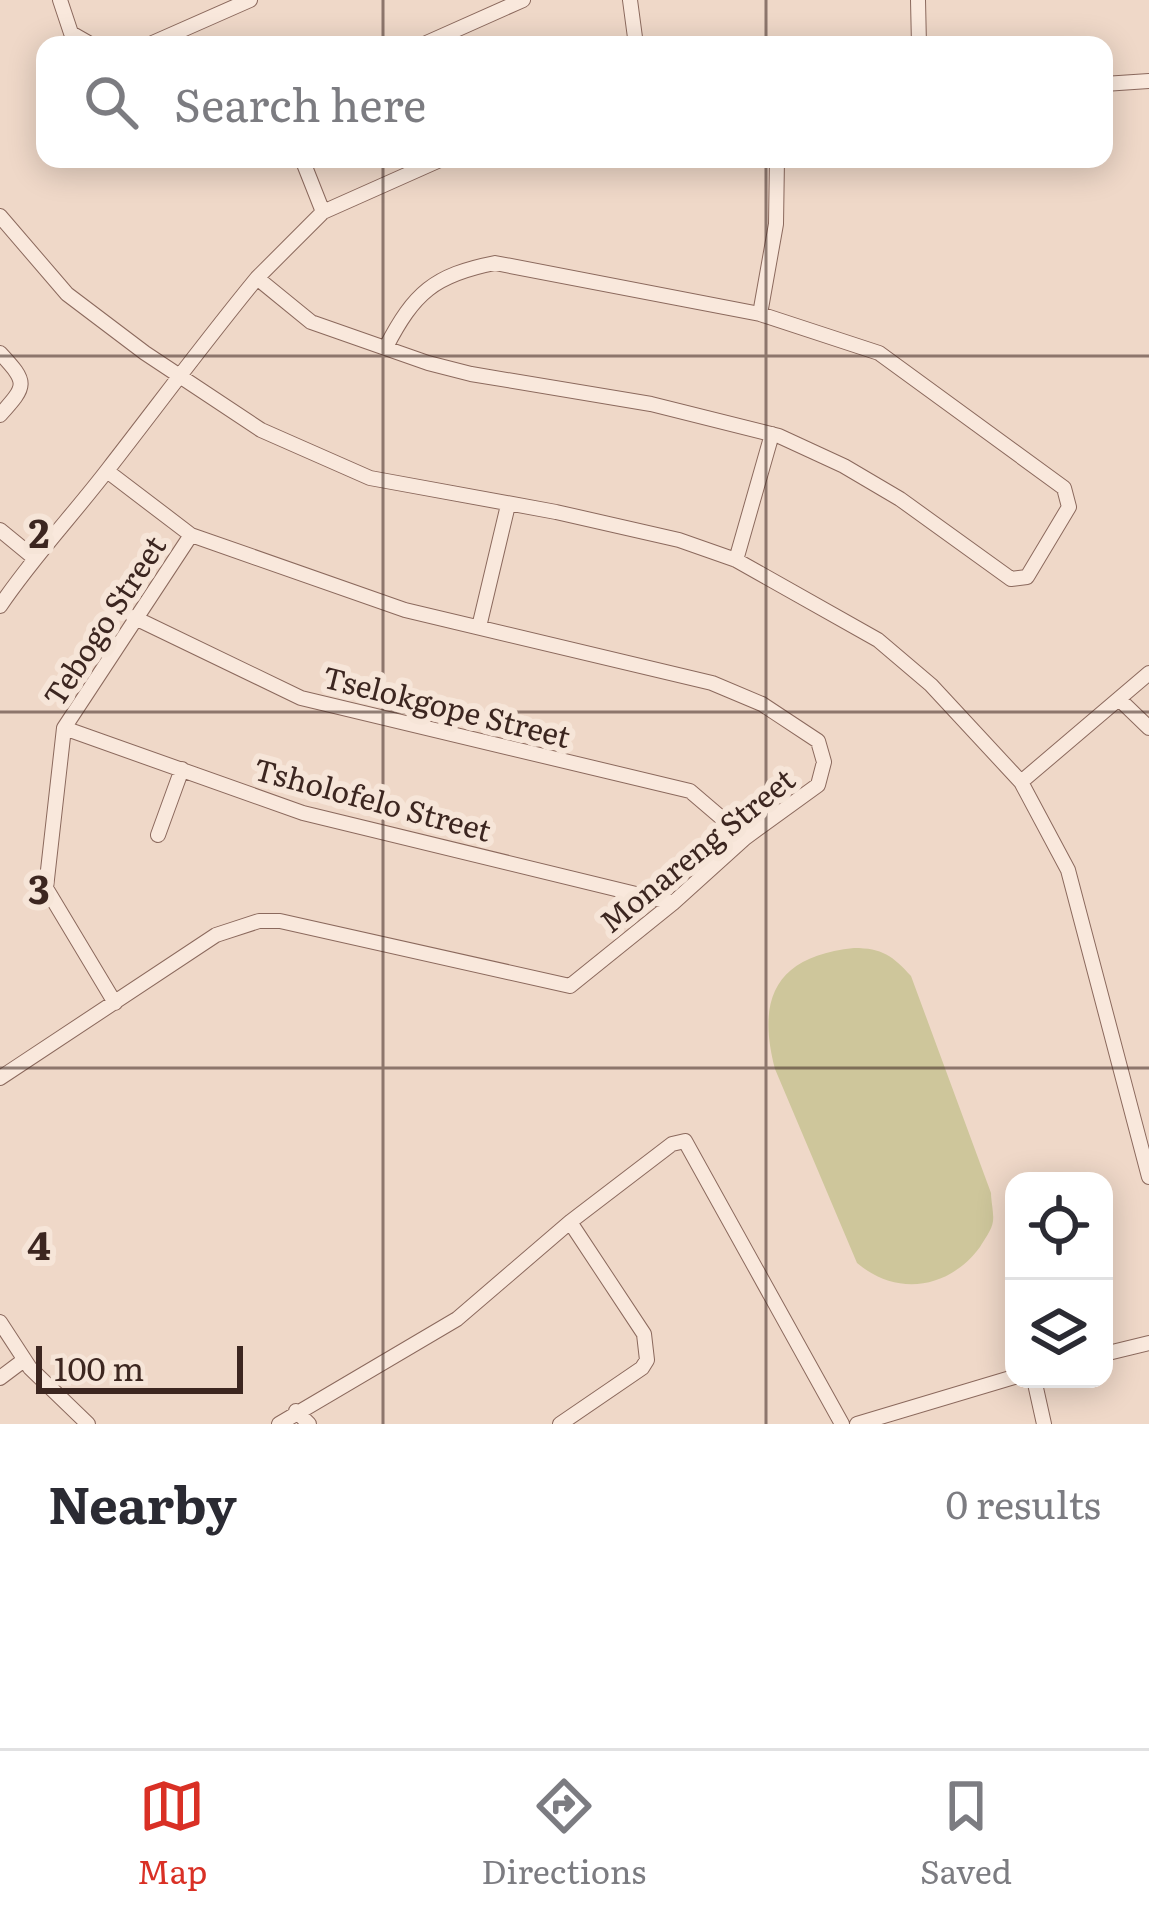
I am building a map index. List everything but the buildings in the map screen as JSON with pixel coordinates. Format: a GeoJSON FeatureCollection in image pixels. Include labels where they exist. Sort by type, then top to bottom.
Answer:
{"type":"FeatureCollection","features":[{"type":"Feature","properties":{"kind":"street"},"geometry":{"type":"LineString","coordinates":[[60,0],[76,36]]}},
{"type":"Feature","properties":{"kind":"street"},"geometry":{"type":"LineString","coordinates":[[168,36],[250,0]]}},
{"type":"Feature","properties":{"kind":"street"},"geometry":{"type":"LineString","coordinates":[[442,36],[523,0]]}},
{"type":"Feature","properties":{"kind":"street"},"geometry":{"type":"LineString","coordinates":[[630,0],[635,36]]}},
{"type":"Feature","properties":{"kind":"street"},"geometry":{"type":"LineString","coordinates":[[918,0],[919,36]]}},
{"type":"Feature","properties":{"kind":"street"},"geometry":{"type":"LineString","coordinates":[[1113,83],[1149,81]]}},
{"type":"Feature","properties":{"kind":"street"},"geometry":{"type":"LineString","coordinates":[[306,168],[323,212]]}},
{"type":"Feature","properties":{"kind":"street"},"geometry":{"type":"LineString","coordinates":[[0,606],[33,557],[107,471],[257,278],[323,212],[422,168]]}},
{"type":"Feature","properties":{"kind":"street"},"geometry":{"type":"LineString","coordinates":[[760,314],[776,224],[776,168]]}},
{"type":"Feature","properties":{"kind":"street"},"geometry":{"type":"LineString","coordinates":[[0,217],[67,294],[261,430],[370,478],[679,540],[736,560],[878,640],[931,686],[1022,782],[1068,870],[1149,1177]]}},
{"type":"Feature","properties":{"kind":"street"},"geometry":{"type":"LineString","coordinates":[[257,278],[311,322],[386,347],[471,374],[628,399],[772,434],[844,466],[1011,579],[1027,577],[1069,507],[1064,488],[889,359],[760,314],[495,263],[460,272],[412,301],[386,347]]}},
{"type":"Feature","properties":{"kind":"street"},"geometry":{"type":"LineString","coordinates":[[0,353],[22,384],[21,392],[0,415]]}},
{"type":"Feature","properties":{"kind":"street"},"geometry":{"type":"LineString","coordinates":[[736,560],[772,434]]}},
{"type":"Feature","properties":{"kind":"street","name":"Monareng Street"},"geometry":{"type":"LineString","coordinates":[[0,1078],[216,935],[271,920],[570,986],[745,838],[818,784],[824,762],[818,740],[762,704],[712,683],[405,610],[191,535],[107,471]]}},
{"type":"Feature","properties":{"kind":"street"},"geometry":{"type":"LineString","coordinates":[[479,627],[508,506]]}},
{"type":"Feature","properties":{"kind":"street"},"geometry":{"type":"LineString","coordinates":[[0,530],[33,557]]}},
{"type":"Feature","properties":{"kind":"street","name":"Tebogo Street"},"geometry":{"type":"LineString","coordinates":[[115,1003],[46,888],[64,728],[191,535]]}},
{"type":"Feature","properties":{"kind":"street","name":"Tselokgope Street"},"geometry":{"type":"LineString","coordinates":[[133,617],[302,698],[689,791],[745,838]]}},
{"type":"Feature","properties":{"kind":"street"},"geometry":{"type":"LineString","coordinates":[[1022,782],[1149,674]]}},
{"type":"Feature","properties":{"kind":"street"},"geometry":{"type":"LineString","coordinates":[[1119,699],[1149,728]]}},
{"type":"Feature","properties":{"kind":"street","name":"Tsholofelo Street"},"geometry":{"type":"LineString","coordinates":[[64,728],[303,813],[673,903]]}},
{"type":"Feature","properties":{"kind":"street"},"geometry":{"type":"LineString","coordinates":[[158,835],[182,770]]}},
{"type":"Feature","properties":{"kind":"street"},"geometry":{"type":"LineString","coordinates":[[279,1424],[458,1319],[570,1222],[673,1144],[689,1144],[842,1424]]}},
{"type":"Feature","properties":{"kind":"street"},"geometry":{"type":"LineString","coordinates":[[560,1424],[642,1369],[647,1360],[644,1334],[570,1222]]}},
{"type":"Feature","properties":{"kind":"street"},"geometry":{"type":"LineString","coordinates":[[0,1322],[24,1360],[88,1424]]}},
{"type":"Feature","properties":{"kind":"street"},"geometry":{"type":"LineString","coordinates":[[1113,1352],[1149,1342]]}},
{"type":"Feature","properties":{"kind":"street"},"geometry":{"type":"LineString","coordinates":[[0,1378],[24,1360]]}},
{"type":"Feature","properties":{"kind":"street"},"geometry":{"type":"LineString","coordinates":[[857,1424],[1005,1380]]}},
{"type":"Feature","properties":{"kind":"street"},"geometry":{"type":"LineString","coordinates":[[1036,1388],[1044,1424]]}},
{"type":"Feature","properties":{"kind":"street"},"geometry":{"type":"LineString","coordinates":[[296,1411],[309,1424]]}},
{"type":"Feature","properties":{"kind":"shaded area"},"geometry":{"type":"Polygon","coordinates":[[[854,948],[886,954],[911,976],[991,1193],[992,1224],[980,1247],[953,1272],[922,1284],[889,1281],[857,1263],[775,1069],[768,1021],[778,984],[807,960],[854,948]]]}}]}
